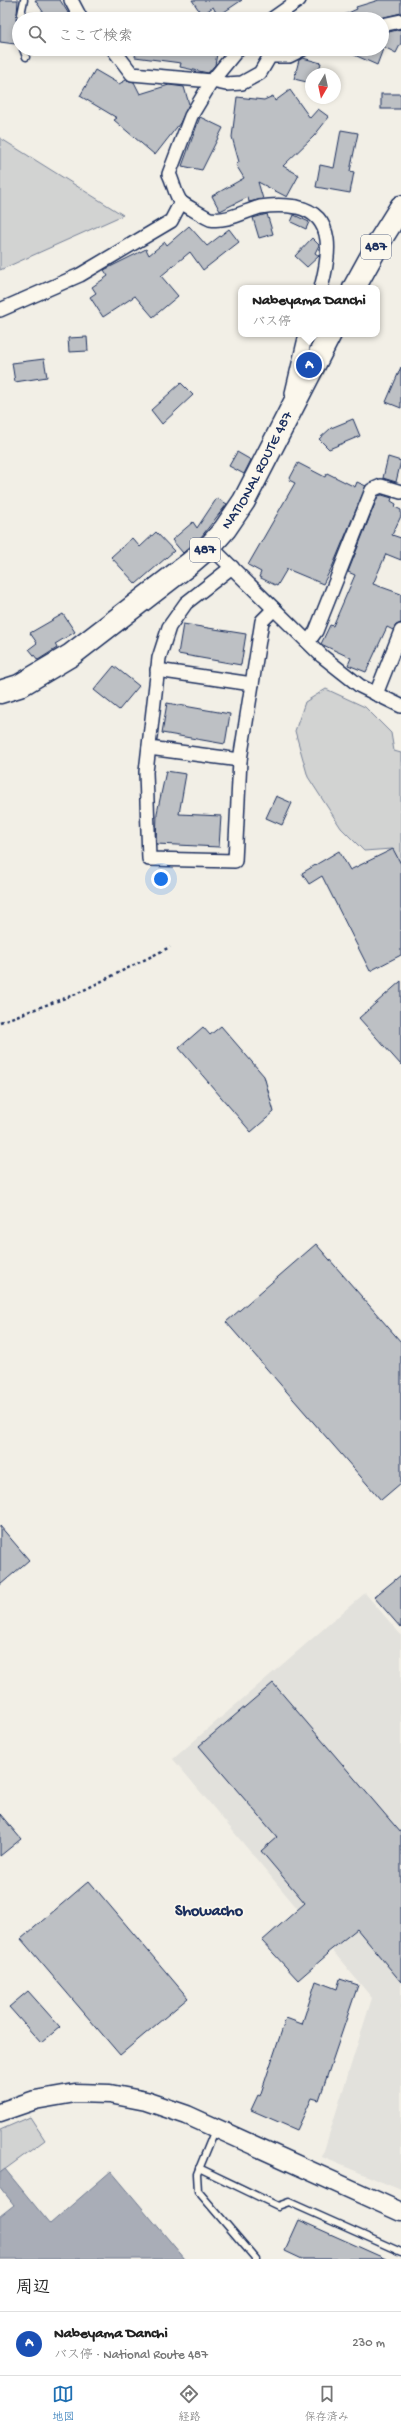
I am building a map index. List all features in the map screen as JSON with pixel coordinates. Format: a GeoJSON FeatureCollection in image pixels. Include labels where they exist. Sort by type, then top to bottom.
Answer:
{"type":"FeatureCollection","features":[{"type":"Feature","properties":{"kind":"highway","name":"487"},"geometry":{"type":"LineString","coordinates":[[356,285],[380,239],[401,208]]}},
{"type":"Feature","properties":{"kind":"highway","name":"NATIONAL ROUTE 487"},"geometry":{"type":"LineString","coordinates":[[0,692],[19,686],[71,655],[189,564],[210,546],[225,529],[244,501],[289,410],[328,337]]}},
{"type":"Feature","properties":{"kind":"street"},"geometry":{"type":"LineString","coordinates":[[71,0],[77,12]]}},
{"type":"Feature","properties":{"kind":"street"},"geometry":{"type":"LineString","coordinates":[[280,12],[292,2]]}},
{"type":"Feature","properties":{"kind":"street"},"geometry":{"type":"LineString","coordinates":[[389,24],[401,21]]}},
{"type":"Feature","properties":{"kind":"street"},"geometry":{"type":"LineString","coordinates":[[118,56],[132,74],[212,81],[226,84],[242,83],[260,73],[270,56],[289,56]]}},
{"type":"Feature","properties":{"kind":"street"},"geometry":{"type":"LineString","coordinates":[[232,56],[212,81],[192,116],[170,174],[181,202],[210,219],[242,215],[260,208],[282,205],[311,210],[324,227],[328,253],[322,285]]}},
{"type":"Feature","properties":{"kind":"street"},"geometry":{"type":"LineString","coordinates":[[0,310],[80,275],[171,220],[181,202]]}},
{"type":"Feature","properties":{"kind":"street"},"geometry":{"type":"LineString","coordinates":[[289,410],[305,337]]}},
{"type":"Feature","properties":{"kind":"street"},"geometry":{"type":"LineString","coordinates":[[308,642],[316,631],[372,490],[381,486],[401,492]]}},
{"type":"Feature","properties":{"kind":"street"},"geometry":{"type":"LineString","coordinates":[[210,546],[308,642],[360,686],[401,706]]}},
{"type":"Feature","properties":{"kind":"street"},"geometry":{"type":"LineString","coordinates":[[232,567],[186,603],[169,627],[157,670],[146,772],[149,859],[235,861],[240,760],[262,621],[274,609]]}},
{"type":"Feature","properties":{"kind":"street"},"geometry":{"type":"LineString","coordinates":[[376,694],[401,632]]}},
{"type":"Feature","properties":{"kind":"street"},"geometry":{"type":"LineString","coordinates":[[157,670],[252,684]]}},
{"type":"Feature","properties":{"kind":"street"},"geometry":{"type":"LineString","coordinates":[[149,748],[240,760]]}},
{"type":"Feature","properties":{"kind":"street"},"geometry":{"type":"LineString","coordinates":[[1,2110],[35,2100],[75,2093],[110,2094],[146,2101],[186,2115],[216,2128],[401,2212]]}},
{"type":"Feature","properties":{"kind":"lane"},"geometry":{"type":"LineString","coordinates":[[21,12],[24,0]]}},
{"type":"Feature","properties":{"kind":"lane"},"geometry":{"type":"LineString","coordinates":[[216,2128],[197,2174],[198,2191],[256,2259]]}},
{"type":"Feature","properties":{"kind":"lane"},"geometry":{"type":"LineString","coordinates":[[199,2168],[278,2206],[289,2202],[401,2252]]}},
{"type":"Feature","properties":{"kind":"path"},"geometry":{"type":"LineString","coordinates":[[0,1022],[76,994],[170,947]]}},
{"type":"Feature","properties":{"kind":"shaded area"},"geometry":{"type":"Polygon","coordinates":[[[0,138],[123,215],[0,270],[0,138]]]}},
{"type":"Feature","properties":{"kind":"shaded area"},"geometry":{"type":"Polygon","coordinates":[[[326,689],[365,707],[391,733],[394,751],[401,753],[401,865],[392,849],[364,851],[341,828],[308,777],[295,731],[305,702],[326,689]]]}},
{"type":"Feature","properties":{"kind":"shaded area"},"geometry":{"type":"Polygon","coordinates":[[[365,1593],[401,1635],[401,2190],[322,2157],[372,1998],[173,1759],[365,1593]]]}},
{"type":"Feature","properties":{"kind":"shaded area"},"geometry":{"type":"Polygon","coordinates":[[[30,2117],[45,2140],[0,2173],[0,2130],[30,2117]]]}},
{"type":"Feature","properties":{"kind":"shaded area"},"geometry":{"type":"Polygon","coordinates":[[[5,2169],[50,2224],[111,2171],[185,2259],[0,2259],[0,2216],[14,2205],[0,2187],[0,2173],[5,2169]]]}},
{"type":"Feature","properties":{"kind":"building"},"geometry":{"type":"Polygon","coordinates":[[[0,0],[18,0],[17,12],[12,12],[12,44],[0,42],[0,0]]]}},
{"type":"Feature","properties":{"kind":"building"},"geometry":{"type":"Polygon","coordinates":[[[35,0],[60,0],[68,12],[43,12],[35,0]]]}},
{"type":"Feature","properties":{"kind":"building"},"geometry":{"type":"Polygon","coordinates":[[[192,0],[242,0],[224,12],[216,12],[213,7],[206,12],[200,12],[192,0]]]}},
{"type":"Feature","properties":{"kind":"building"},"geometry":{"type":"Polygon","coordinates":[[[379,0],[401,0],[401,13],[389,16],[389,12],[350,12],[357,9],[356,7],[379,0]]]}},
{"type":"Feature","properties":{"kind":"building"},"geometry":{"type":"Polygon","coordinates":[[[401,29],[401,43],[396,53],[389,50],[389,32],[401,29]]]}},
{"type":"Feature","properties":{"kind":"building"},"geometry":{"type":"Polygon","coordinates":[[[217,56],[215,65],[208,73],[180,67],[181,63],[135,57],[217,56]]]}},
{"type":"Feature","properties":{"kind":"building"},"geometry":{"type":"Polygon","coordinates":[[[357,56],[380,56],[377,65],[357,56]]]}},
{"type":"Feature","properties":{"kind":"building"},"geometry":{"type":"Polygon","coordinates":[[[303,58],[321,63],[320,68],[305,68],[305,82],[294,79],[299,60],[303,58]]]}},
{"type":"Feature","properties":{"kind":"building"},"geometry":{"type":"Polygon","coordinates":[[[95,70],[119,84],[126,80],[134,82],[140,94],[169,85],[184,87],[189,104],[180,123],[155,155],[114,120],[117,118],[80,96],[95,70]]]}},
{"type":"Feature","properties":{"kind":"building"},"geometry":{"type":"Polygon","coordinates":[[[290,90],[310,118],[318,109],[329,117],[314,136],[283,166],[299,175],[287,197],[258,182],[263,199],[249,202],[248,197],[220,211],[212,196],[244,178],[236,165],[239,162],[232,137],[237,97],[264,100],[273,96],[275,101],[290,90]]]}},
{"type":"Feature","properties":{"kind":"building"},"geometry":{"type":"Polygon","coordinates":[[[381,94],[401,94],[401,109],[381,109],[381,94]]]}},
{"type":"Feature","properties":{"kind":"building"},"geometry":{"type":"Polygon","coordinates":[[[200,117],[223,128],[202,170],[182,166],[200,117]]]}},
{"type":"Feature","properties":{"kind":"building"},"geometry":{"type":"Polygon","coordinates":[[[341,130],[358,133],[350,171],[354,172],[350,193],[316,187],[320,165],[334,168],[341,130]]]}},
{"type":"Feature","properties":{"kind":"building"},"geometry":{"type":"Polygon","coordinates":[[[267,214],[273,234],[259,238],[253,218],[267,214]]]}},
{"type":"Feature","properties":{"kind":"building"},"geometry":{"type":"Polygon","coordinates":[[[294,215],[309,222],[306,229],[291,222],[294,215]]]}},
{"type":"Feature","properties":{"kind":"building"},"geometry":{"type":"Polygon","coordinates":[[[189,226],[207,246],[229,229],[239,242],[203,270],[190,252],[161,276],[178,296],[153,317],[135,296],[103,317],[90,297],[96,293],[92,287],[108,276],[104,270],[146,249],[149,255],[165,242],[167,245],[189,226]]]}},
{"type":"Feature","properties":{"kind":"building"},"geometry":{"type":"Polygon","coordinates":[[[312,238],[319,245],[315,253],[319,256],[307,267],[295,256],[312,238]]]}},
{"type":"Feature","properties":{"kind":"building"},"geometry":{"type":"Polygon","coordinates":[[[87,337],[88,351],[69,352],[68,338],[87,337]]]}},
{"type":"Feature","properties":{"kind":"building"},"geometry":{"type":"Polygon","coordinates":[[[44,359],[47,377],[15,382],[12,363],[44,359]]]}},
{"type":"Feature","properties":{"kind":"building"},"geometry":{"type":"Polygon","coordinates":[[[401,367],[401,408],[386,402],[401,367]]]}},
{"type":"Feature","properties":{"kind":"building"},"geometry":{"type":"Polygon","coordinates":[[[181,383],[193,395],[162,424],[151,410],[181,383]]]}},
{"type":"Feature","properties":{"kind":"building"},"geometry":{"type":"Polygon","coordinates":[[[353,419],[360,436],[329,449],[319,439],[331,428],[353,419]]]}},
{"type":"Feature","properties":{"kind":"building"},"geometry":{"type":"Polygon","coordinates":[[[237,452],[251,460],[244,474],[229,466],[237,452]]]}},
{"type":"Feature","properties":{"kind":"building"},"geometry":{"type":"Polygon","coordinates":[[[388,457],[401,461],[396,482],[383,478],[388,457]]]}},
{"type":"Feature","properties":{"kind":"building"},"geometry":{"type":"Polygon","coordinates":[[[298,463],[325,477],[327,473],[355,487],[357,482],[366,486],[333,565],[323,584],[287,569],[277,586],[259,577],[261,572],[248,565],[295,483],[289,480],[298,463]]]}},
{"type":"Feature","properties":{"kind":"building"},"geometry":{"type":"Polygon","coordinates":[[[382,495],[392,498],[391,501],[396,504],[395,507],[401,510],[401,516],[392,535],[401,538],[401,560],[386,554],[373,584],[401,594],[401,623],[396,625],[393,630],[387,627],[366,672],[348,665],[351,658],[321,644],[330,625],[333,626],[355,575],[348,572],[378,496],[382,495]]]}},
{"type":"Feature","properties":{"kind":"building"},"geometry":{"type":"Polygon","coordinates":[[[217,498],[227,504],[201,537],[183,553],[172,540],[193,522],[197,528],[217,498]]]}},
{"type":"Feature","properties":{"kind":"building"},"geometry":{"type":"Polygon","coordinates":[[[156,532],[174,551],[136,584],[111,557],[132,538],[140,547],[156,532]]]}},
{"type":"Feature","properties":{"kind":"building"},"geometry":{"type":"Polygon","coordinates":[[[63,614],[75,632],[55,644],[57,648],[38,660],[29,649],[37,643],[30,633],[63,614]]]}},
{"type":"Feature","properties":{"kind":"building"},"geometry":{"type":"Polygon","coordinates":[[[183,624],[246,634],[241,665],[178,654],[183,624]]]}},
{"type":"Feature","properties":{"kind":"building"},"geometry":{"type":"Polygon","coordinates":[[[114,666],[139,686],[119,710],[94,690],[114,666]]]}},
{"type":"Feature","properties":{"kind":"building"},"geometry":{"type":"Polygon","coordinates":[[[167,703],[230,714],[225,744],[162,733],[167,703]]]}},
{"type":"Feature","properties":{"kind":"building"},"geometry":{"type":"Polygon","coordinates":[[[166,771],[186,774],[179,814],[221,816],[219,847],[156,844],[157,813],[166,771]]]}},
{"type":"Feature","properties":{"kind":"building"},"geometry":{"type":"Polygon","coordinates":[[[276,796],[292,803],[282,825],[266,818],[276,796]]]}},
{"type":"Feature","properties":{"kind":"building"},"geometry":{"type":"Polygon","coordinates":[[[393,849],[401,864],[401,955],[370,971],[322,876],[309,884],[302,873],[339,851],[350,870],[393,849]]]}},
{"type":"Feature","properties":{"kind":"building"},"geometry":{"type":"Polygon","coordinates":[[[401,981],[401,1065],[359,1018],[401,981]]]}},
{"type":"Feature","properties":{"kind":"building"},"geometry":{"type":"Polygon","coordinates":[[[221,1026],[264,1076],[274,1112],[251,1132],[179,1048],[203,1027],[210,1035],[221,1026]]]}},
{"type":"Feature","properties":{"kind":"building"},"geometry":{"type":"Polygon","coordinates":[[[316,1244],[401,1342],[401,1483],[381,1500],[226,1322],[316,1244]]]}},
{"type":"Feature","properties":{"kind":"building"},"geometry":{"type":"Polygon","coordinates":[[[0,1526],[29,1560],[0,1585],[0,1526]]]}},
{"type":"Feature","properties":{"kind":"building"},"geometry":{"type":"Polygon","coordinates":[[[401,1575],[401,1628],[374,1597],[401,1575]]]}},
{"type":"Feature","properties":{"kind":"building"},"geometry":{"type":"Polygon","coordinates":[[[273,1683],[401,1833],[401,1982],[357,1929],[327,1953],[328,1954],[298,1980],[262,1941],[305,1903],[261,1851],[277,1837],[199,1746],[273,1683]]]}},
{"type":"Feature","properties":{"kind":"building"},"geometry":{"type":"Polygon","coordinates":[[[0,1814],[21,1839],[0,1856],[0,1814]]]}},
{"type":"Feature","properties":{"kind":"building"},"geometry":{"type":"Polygon","coordinates":[[[89,1881],[188,1998],[120,2055],[21,1939],[89,1881]]]}},
{"type":"Feature","properties":{"kind":"building"},"geometry":{"type":"Polygon","coordinates":[[[340,1979],[358,1985],[319,2100],[312,2098],[297,2130],[251,2110],[258,2095],[260,2096],[286,2018],[302,2024],[316,1981],[337,1989],[340,1979]]]}},
{"type":"Feature","properties":{"kind":"building"},"geometry":{"type":"Polygon","coordinates":[[[28,1991],[60,2027],[41,2043],[9,2007],[28,1991]]]}},
{"type":"Feature","properties":{"kind":"building"},"geometry":{"type":"Polygon","coordinates":[[[299,2220],[386,2259],[302,2259],[285,2251],[299,2220]]]}},
{"type":"Feature","properties":{"kind":"place","name":"Nabeyama Danchi"},"geometry":{"type":"Point","coordinates":[309,365]}},
{"type":"Feature","properties":{"kind":"district","name":"Showacho"},"geometry":{"type":"Point","coordinates":[209,1912]}}]}
